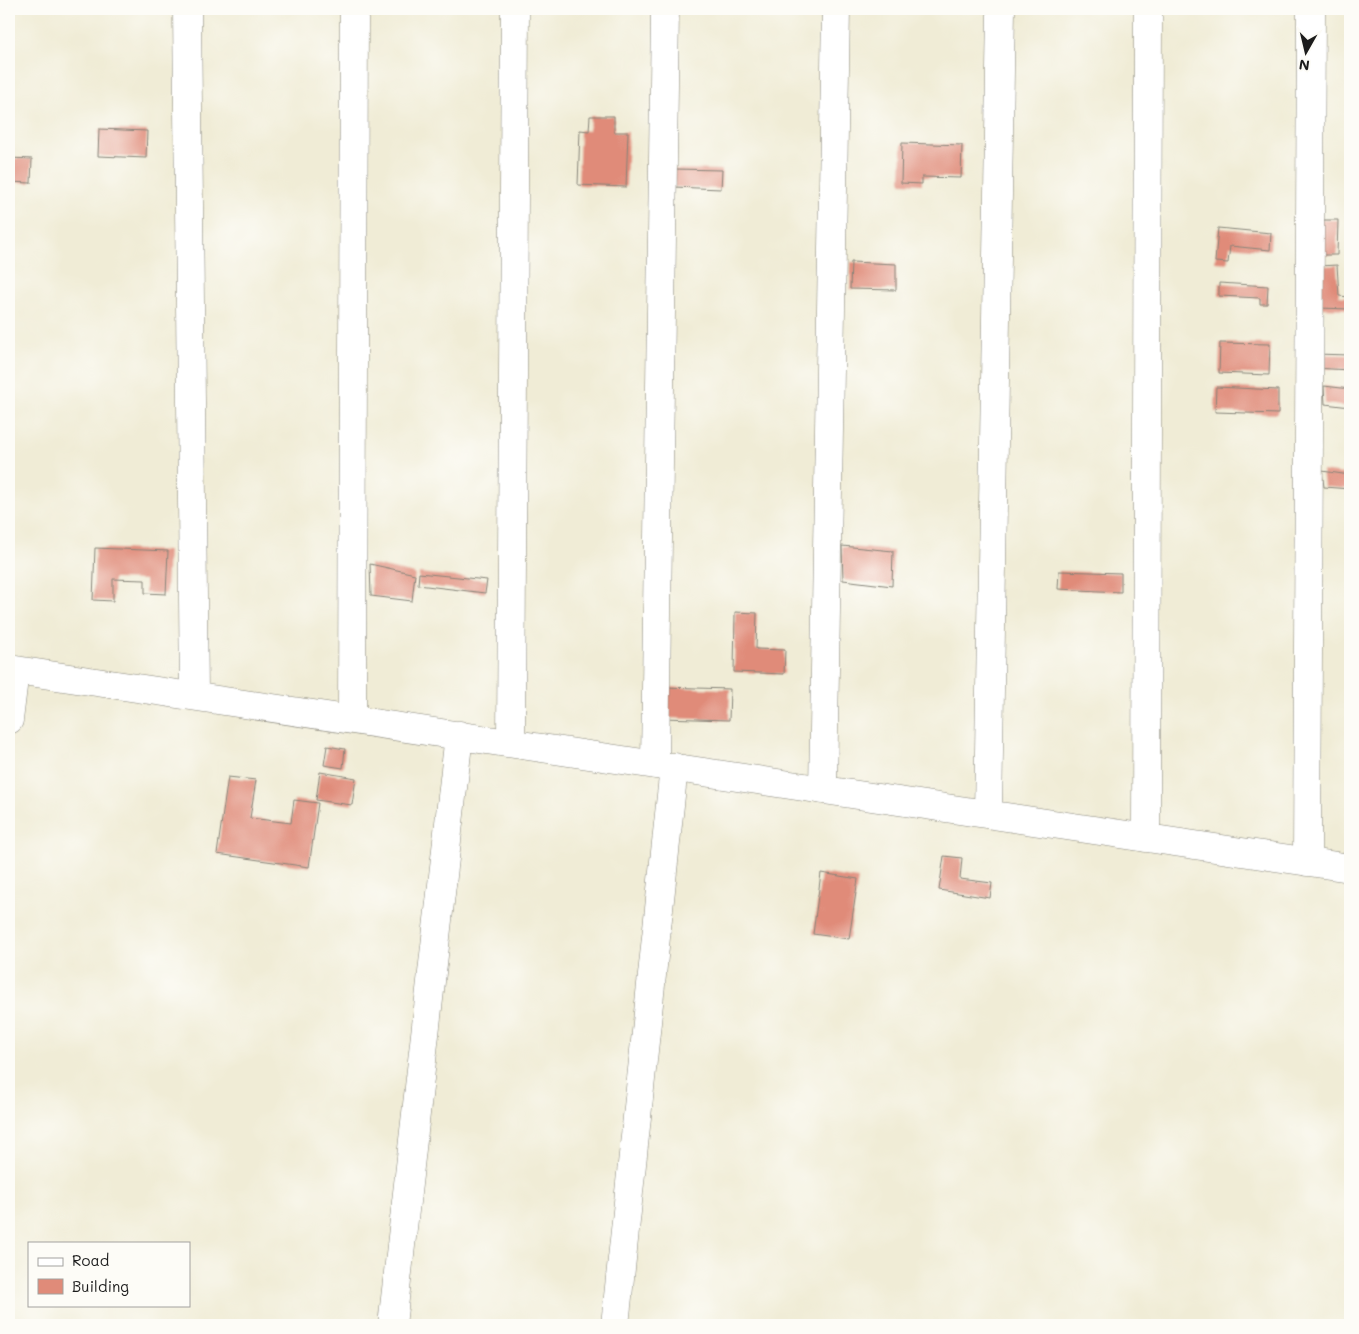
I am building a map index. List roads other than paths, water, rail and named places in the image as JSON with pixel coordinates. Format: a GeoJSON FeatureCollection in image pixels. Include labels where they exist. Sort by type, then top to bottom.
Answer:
{"type":"FeatureCollection","features":[{"type":"Feature","properties":{"kind":"street"},"geometry":{"type":"LineString","coordinates":[[187,9],[194,696]]}},
{"type":"Feature","properties":{"kind":"street"},"geometry":{"type":"LineString","coordinates":[[352,720],[354,9]]}},
{"type":"Feature","properties":{"kind":"street"},"geometry":{"type":"LineString","coordinates":[[511,743],[515,9]]}},
{"type":"Feature","properties":{"kind":"street"},"geometry":{"type":"LineString","coordinates":[[615,1325],[665,766],[665,9]]}},
{"type":"Feature","properties":{"kind":"street"},"geometry":{"type":"LineString","coordinates":[[824,790],[836,9]]}},
{"type":"Feature","properties":{"kind":"street"},"geometry":{"type":"LineString","coordinates":[[988,814],[1001,9]]}},
{"type":"Feature","properties":{"kind":"street"},"geometry":{"type":"LineString","coordinates":[[1146,838],[1148,9]]}},
{"type":"Feature","properties":{"kind":"street"},"geometry":{"type":"LineString","coordinates":[[1307,862],[1310,9]]}},
{"type":"Feature","properties":{"kind":"street"},"geometry":{"type":"LineString","coordinates":[[9,720],[12,669],[1350,868]]}},
{"type":"Feature","properties":{"kind":"street"},"geometry":{"type":"LineString","coordinates":[[392,1325],[459,735]]}}]}
